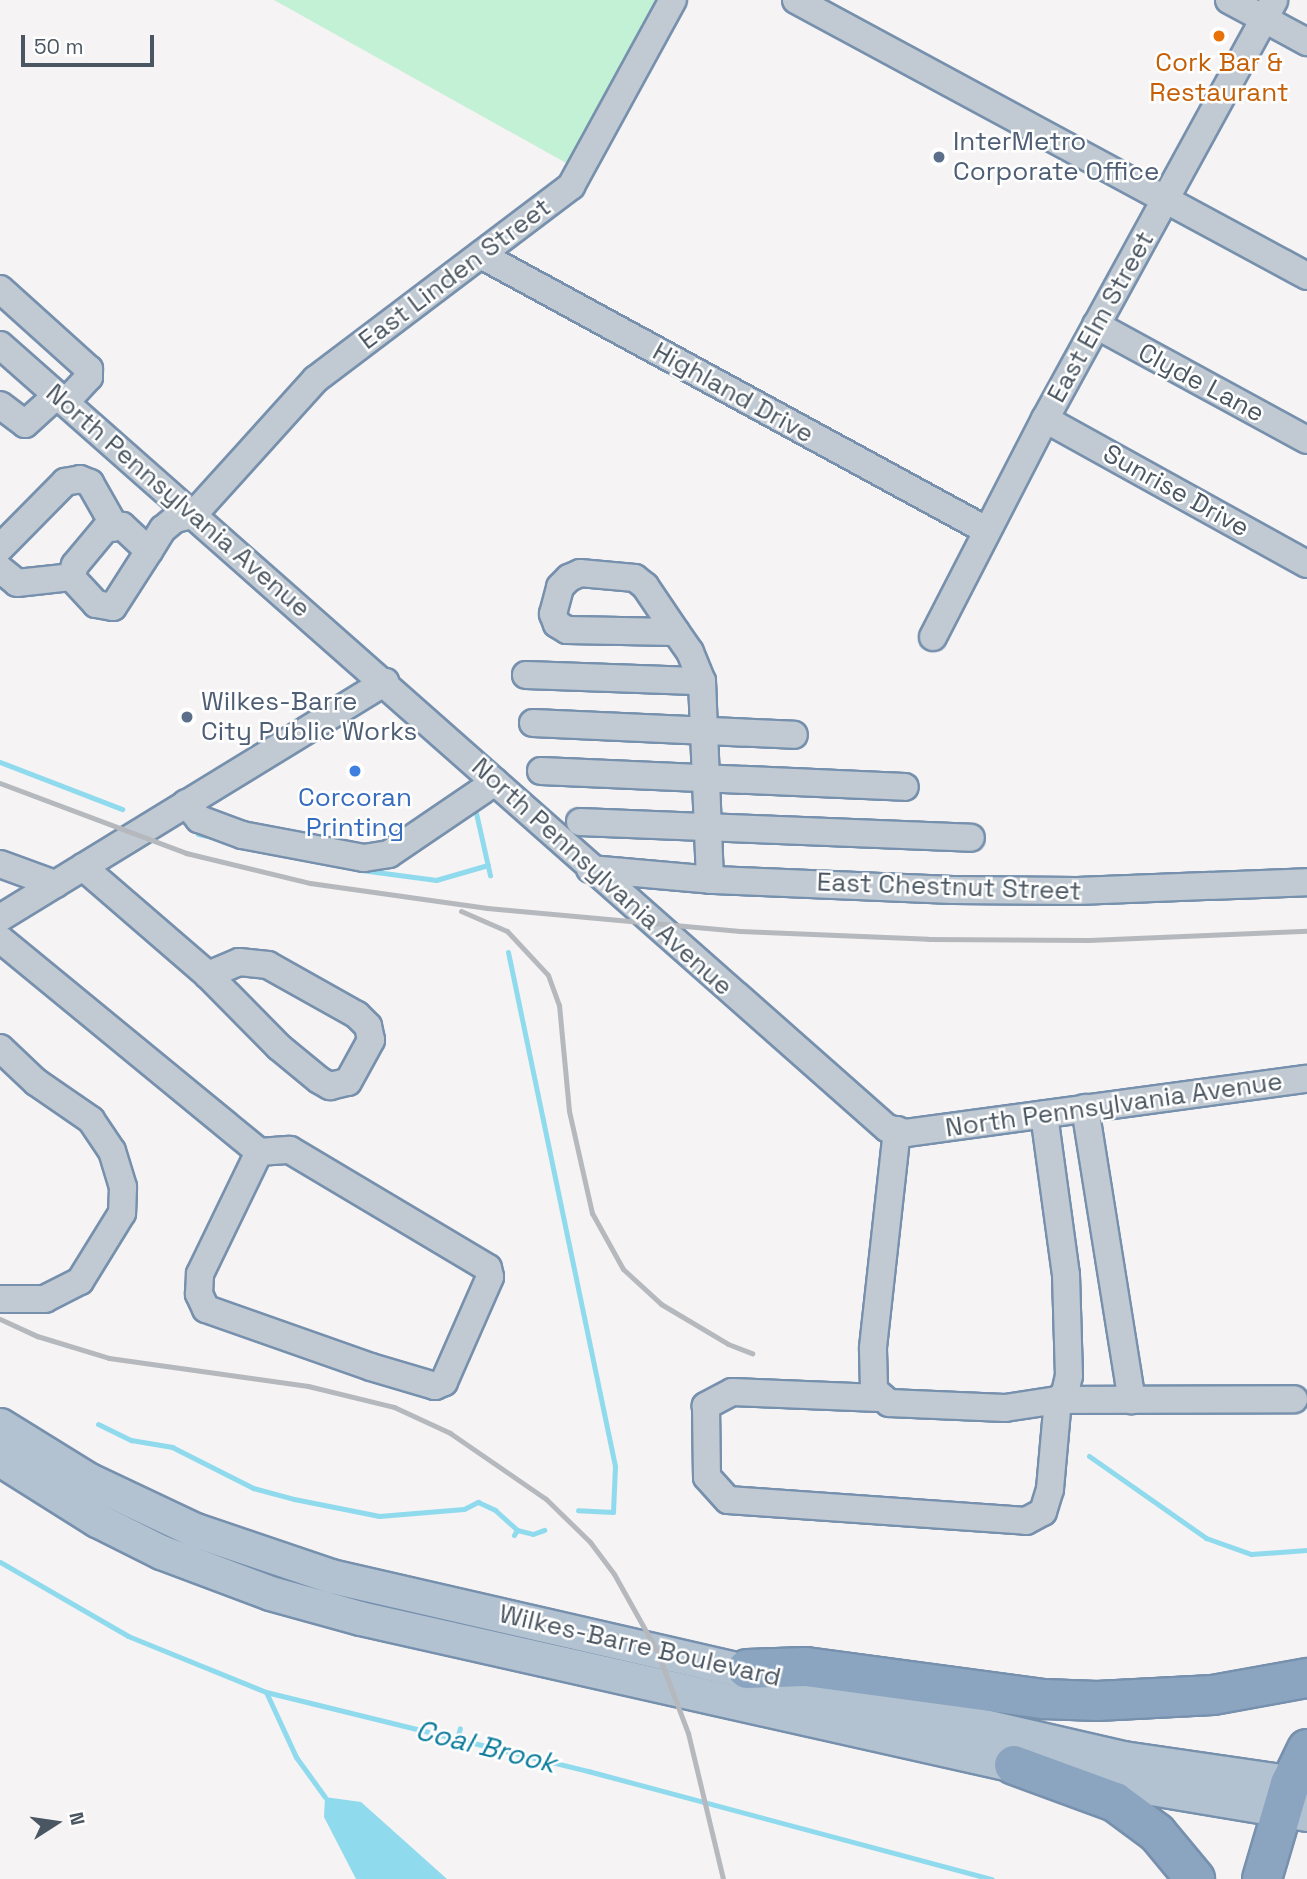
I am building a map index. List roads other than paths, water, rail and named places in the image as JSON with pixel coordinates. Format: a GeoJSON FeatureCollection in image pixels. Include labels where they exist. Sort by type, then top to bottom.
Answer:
{"type":"FeatureCollection","features":[{"type":"Feature","properties":{"kind":"highway"},"geometry":{"type":"LineString","coordinates":[[747,1669],[806,1667],[1045,1699],[1097,1701],[1213,1695],[1307,1678]]}},
{"type":"Feature","properties":{"kind":"highway"},"geometry":{"type":"LineString","coordinates":[[1262,1879],[1297,1799],[1307,1749]]}},
{"type":"Feature","properties":{"kind":"highway"},"geometry":{"type":"LineString","coordinates":[[1014,1765],[1115,1802],[1157,1833],[1195,1879]]}},
{"type":"Feature","properties":{"kind":"main road","name":"Wilkes-Barre Boulevard"},"geometry":{"type":"LineString","coordinates":[[0,1425],[89,1480],[195,1530],[319,1572],[747,1669],[1297,1799]]}},
{"type":"Feature","properties":{"kind":"main road","name":"Wilkes-Barre Boulevard"},"geometry":{"type":"LineString","coordinates":[[0,1459],[97,1520],[161,1552],[270,1593],[373,1621],[1014,1765],[1297,1799]]}},
{"type":"Feature","properties":{"kind":"street","name":"East Linden Street"},"geometry":{"type":"LineString","coordinates":[[71,577],[96,604],[113,607],[170,522],[193,515],[316,379],[571,186],[673,0]]}},
{"type":"Feature","properties":{"kind":"street"},"geometry":{"type":"LineString","coordinates":[[796,0],[1307,276]]}},
{"type":"Feature","properties":{"kind":"street"},"geometry":{"type":"LineString","coordinates":[[1229,0],[1269,9],[1307,42]]}},
{"type":"Feature","properties":{"kind":"street","name":"East Elm Street"},"geometry":{"type":"LineString","coordinates":[[933,636],[1045,419],[1269,9]]}},
{"type":"Feature","properties":{"kind":"street","name":"Highland Drive"},"geometry":{"type":"LineString","coordinates":[[481,255],[986,530]]}},
{"type":"Feature","properties":{"kind":"street"},"geometry":{"type":"LineString","coordinates":[[0,289],[89,369],[89,377],[24,424],[0,405]]}},
{"type":"Feature","properties":{"kind":"street","name":"Clyde Lane"},"geometry":{"type":"LineString","coordinates":[[1096,326],[1307,440]]}},
{"type":"Feature","properties":{"kind":"street","name":"North Pennsylvania Avenue"},"geometry":{"type":"LineString","coordinates":[[0,345],[386,682],[590,870],[871,1117],[897,1130],[1044,1114],[1307,1079]]}},
{"type":"Feature","properties":{"kind":"street","name":"Sunrise Drive"},"geometry":{"type":"LineString","coordinates":[[1045,419],[1307,564]]}},
{"type":"Feature","properties":{"kind":"street"},"geometry":{"type":"LineString","coordinates":[[0,548],[65,482],[80,479],[90,483],[115,527]]}},
{"type":"Feature","properties":{"kind":"street"},"geometry":{"type":"LineString","coordinates":[[0,569],[17,583],[71,577],[75,565],[105,529],[122,526],[149,551]]}},
{"type":"Feature","properties":{"kind":"street"},"geometry":{"type":"LineString","coordinates":[[676,632],[702,681],[710,880]]}},
{"type":"Feature","properties":{"kind":"street"},"geometry":{"type":"LineString","coordinates":[[526,675],[702,681]]}},
{"type":"Feature","properties":{"kind":"street"},"geometry":{"type":"LineString","coordinates":[[0,918],[386,682]]}},
{"type":"Feature","properties":{"kind":"street"},"geometry":{"type":"LineString","coordinates":[[533,723],[794,735]]}},
{"type":"Feature","properties":{"kind":"street"},"geometry":{"type":"LineString","coordinates":[[541,771],[905,787]]}},
{"type":"Feature","properties":{"kind":"street"},"geometry":{"type":"LineString","coordinates":[[186,803],[200,819],[242,835],[364,858],[389,854],[495,782]]}},
{"type":"Feature","properties":{"kind":"street"},"geometry":{"type":"LineString","coordinates":[[580,822],[708,830],[971,838]]}},
{"type":"Feature","properties":{"kind":"street"},"geometry":{"type":"LineString","coordinates":[[0,864],[55,884]]}},
{"type":"Feature","properties":{"kind":"street"},"geometry":{"type":"LineString","coordinates":[[83,867],[208,975],[279,1047],[319,1080],[330,1086],[348,1082],[371,1040],[368,1026],[357,1015],[268,965],[239,962],[208,975]]}},
{"type":"Feature","properties":{"kind":"street","name":"East Chestnut Street"},"geometry":{"type":"LineString","coordinates":[[590,870],[710,880],[1077,891],[1307,883]]}},
{"type":"Feature","properties":{"kind":"street"},"geometry":{"type":"LineString","coordinates":[[0,939],[260,1152],[290,1150],[488,1268],[490,1277],[444,1382],[435,1386],[371,1367],[206,1309],[199,1294],[200,1274],[260,1152]]}},
{"type":"Feature","properties":{"kind":"street"},"geometry":{"type":"LineString","coordinates":[[0,1048],[36,1082],[91,1120],[111,1151],[123,1187],[122,1213],[80,1281],[45,1299],[0,1299]]}},
{"type":"Feature","properties":{"kind":"street"},"geometry":{"type":"LineString","coordinates":[[1085,1108],[1132,1400]]}},
{"type":"Feature","properties":{"kind":"street"},"geometry":{"type":"LineString","coordinates":[[1044,1114],[1066,1275],[1069,1376],[1065,1393],[1058,1400],[1050,1489],[1043,1512],[1026,1521],[728,1500],[707,1478],[706,1406],[732,1392],[879,1398],[889,1403],[1005,1408],[1058,1400],[1294,1399]]}},
{"type":"Feature","properties":{"kind":"street"},"geometry":{"type":"LineString","coordinates":[[879,1398],[873,1349],[897,1130]]}},
{"type":"Feature","properties":{"kind":"water"},"geometry":{"type":"Polygon","coordinates":[[[325,1797],[361,1802],[447,1879],[356,1879],[324,1817],[325,1797]]]}},
{"type":"Feature","properties":{"kind":"waterway"},"geometry":{"type":"LineString","coordinates":[[0,762],[122,809]]}},
{"type":"Feature","properties":{"kind":"waterway"},"geometry":{"type":"LineString","coordinates":[[476,813],[490,875]]}},
{"type":"Feature","properties":{"kind":"waterway"},"geometry":{"type":"LineString","coordinates":[[198,834],[212,837]]}},
{"type":"Feature","properties":{"kind":"waterway"},"geometry":{"type":"LineString","coordinates":[[361,870],[436,880],[488,865]]}},
{"type":"Feature","properties":{"kind":"waterway"},"geometry":{"type":"LineString","coordinates":[[508,952],[615,1466],[613,1512],[578,1510]]}},
{"type":"Feature","properties":{"kind":"waterway"},"geometry":{"type":"LineString","coordinates":[[98,1424],[131,1440],[172,1447],[253,1488],[294,1499],[379,1516],[464,1509],[478,1502],[495,1510],[517,1530]]}},
{"type":"Feature","properties":{"kind":"waterway"},"geometry":{"type":"LineString","coordinates":[[1089,1456],[1206,1538],[1251,1554],[1307,1550]]}},
{"type":"Feature","properties":{"kind":"waterway"},"geometry":{"type":"LineString","coordinates":[[514,1535],[517,1530],[533,1534],[544,1530]]}},
{"type":"Feature","properties":{"kind":"waterway","name":"Coal Brook"},"geometry":{"type":"LineString","coordinates":[[0,1562],[128,1636],[266,1692],[588,1771],[992,1879]]}},
{"type":"Feature","properties":{"kind":"waterway"},"geometry":{"type":"LineString","coordinates":[[266,1692],[296,1757],[325,1797]]}},
{"type":"Feature","properties":{"kind":"waterway"},"geometry":{"type":"LineString","coordinates":[[457,1739],[460,1728]]}},
{"type":"Feature","properties":{"kind":"railway"},"geometry":{"type":"LineString","coordinates":[[0,783],[186,853],[310,883],[487,908],[740,931],[928,939],[1089,940],[1307,931]]}},
{"type":"Feature","properties":{"kind":"railway"},"geometry":{"type":"LineString","coordinates":[[461,911],[507,931],[548,975],[559,1005],[569,1111],[592,1213],[623,1269],[661,1304],[728,1344],[752,1353]]}},
{"type":"Feature","properties":{"kind":"railway"},"geometry":{"type":"LineString","coordinates":[[0,1319],[37,1336],[109,1358],[308,1386],[394,1407],[450,1433],[546,1499],[590,1542],[614,1574],[657,1651],[688,1733],[723,1879]]}},
{"type":"Feature","properties":{"kind":"place","name":"Cork Bar & Restaurant"},"geometry":{"type":"Point","coordinates":[1219,36]}},
{"type":"Feature","properties":{"kind":"place","name":"InterMetro Corporate Office"},"geometry":{"type":"Point","coordinates":[939,157]}},
{"type":"Feature","properties":{"kind":"place","name":"Wilkes-Barre City Public Works"},"geometry":{"type":"Point","coordinates":[187,717]}},
{"type":"Feature","properties":{"kind":"place","name":"Corcoran Printing"},"geometry":{"type":"Point","coordinates":[355,771]}}]}
